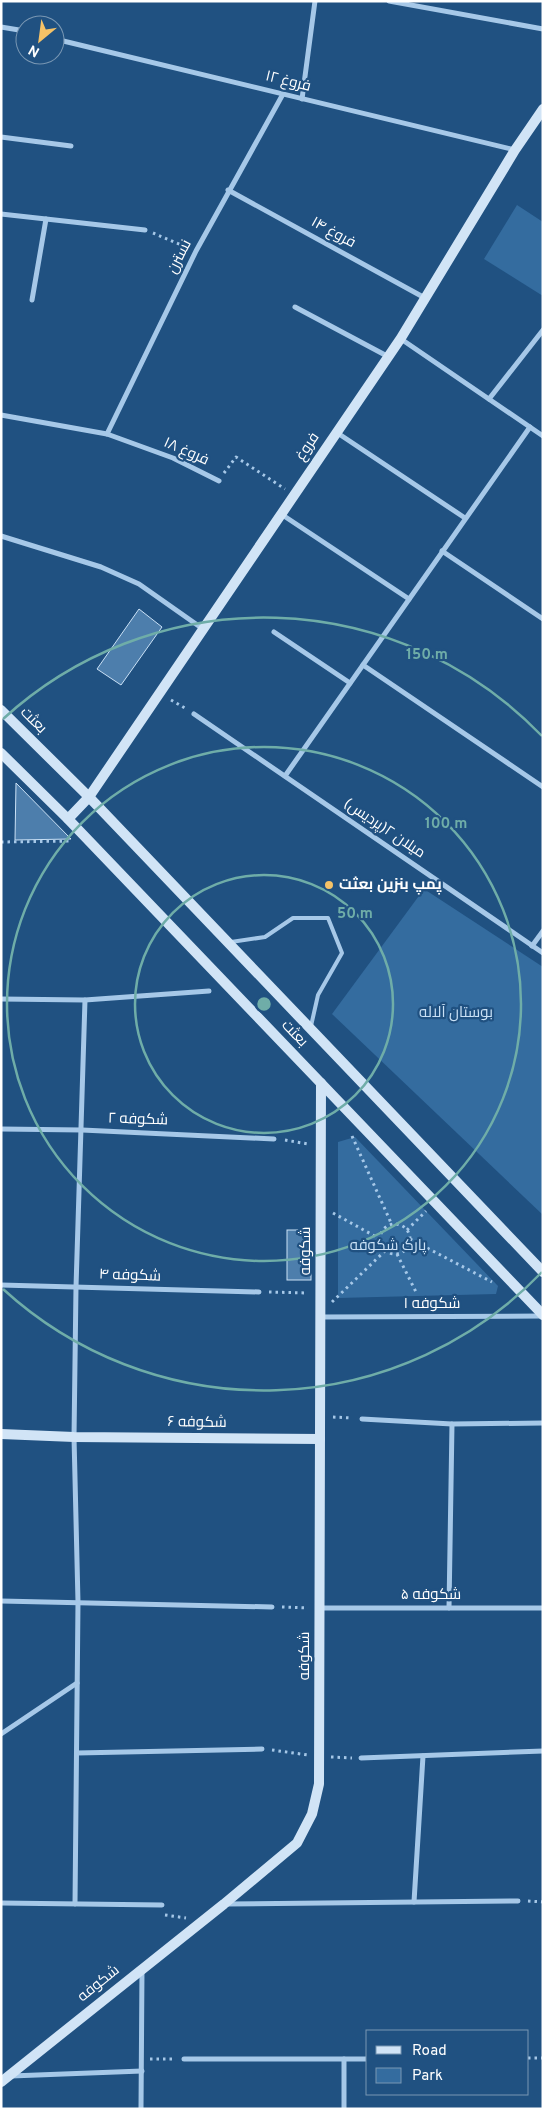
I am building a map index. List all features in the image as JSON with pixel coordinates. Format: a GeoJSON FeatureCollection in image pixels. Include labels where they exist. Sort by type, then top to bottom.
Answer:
{"type":"FeatureCollection","features":[{"type":"Feature","properties":{"kind":"street"},"geometry":{"type":"LineString","coordinates":[[302,99],[315,1]]}},
{"type":"Feature","properties":{"kind":"street"},"geometry":{"type":"LineString","coordinates":[[389,1],[543,29]]}},
{"type":"Feature","properties":{"kind":"street"},"geometry":{"type":"LineString","coordinates":[[1,26],[15,30]]}},
{"type":"Feature","properties":{"kind":"street","name":"فروغ ۱۲"},"geometry":{"type":"LineString","coordinates":[[65,41],[515,150]]}},
{"type":"Feature","properties":{"kind":"street","name":"نسترن"},"geometry":{"type":"LineString","coordinates":[[107,434],[196,251],[228,190],[283,94]]}},
{"type":"Feature","properties":{"kind":"street","name":"فروغ"},"geometry":{"type":"LineString","coordinates":[[68,818],[90,797],[400,338],[515,150],[543,109]]}},
{"type":"Feature","properties":{"kind":"street"},"geometry":{"type":"LineString","coordinates":[[1,137],[71,146]]}},
{"type":"Feature","properties":{"kind":"street","name":"فروغ ۱۴"},"geometry":{"type":"LineString","coordinates":[[228,190],[425,298]]}},
{"type":"Feature","properties":{"kind":"street"},"geometry":{"type":"LineString","coordinates":[[1,214],[145,230]]}},
{"type":"Feature","properties":{"kind":"street"},"geometry":{"type":"LineString","coordinates":[[32,300],[46,219]]}},
{"type":"Feature","properties":{"kind":"street"},"geometry":{"type":"LineString","coordinates":[[294,307],[387,356]]}},
{"type":"Feature","properties":{"kind":"street"},"geometry":{"type":"LineString","coordinates":[[489,399],[543,330]]}},
{"type":"Feature","properties":{"kind":"street"},"geometry":{"type":"LineString","coordinates":[[400,338],[543,436]]}},
{"type":"Feature","properties":{"kind":"street","name":"فروغ ۱۸"},"geometry":{"type":"LineString","coordinates":[[1,415],[107,434],[173,458],[219,481]]}},
{"type":"Feature","properties":{"kind":"street"},"geometry":{"type":"LineString","coordinates":[[285,776],[530,427]]}},
{"type":"Feature","properties":{"kind":"street"},"geometry":{"type":"LineString","coordinates":[[336,432],[466,518]]}},
{"type":"Feature","properties":{"kind":"street"},"geometry":{"type":"LineString","coordinates":[[281,514],[409,599]]}},
{"type":"Feature","properties":{"kind":"street"},"geometry":{"type":"LineString","coordinates":[[1,536],[101,567],[139,584],[203,629]]}},
{"type":"Feature","properties":{"kind":"street"},"geometry":{"type":"LineString","coordinates":[[442,551],[543,619]]}},
{"type":"Feature","properties":{"kind":"street"},"geometry":{"type":"LineString","coordinates":[[274,632],[350,683]]}},
{"type":"Feature","properties":{"kind":"street"},"geometry":{"type":"LineString","coordinates":[[362,665],[543,787]]}},
{"type":"Feature","properties":{"kind":"street","name":"بعثت"},"geometry":{"type":"LineString","coordinates":[[1,710],[90,797],[543,1272]]}},
{"type":"Feature","properties":{"kind":"street","name":"میلان ۲(پردیس)"},"geometry":{"type":"LineString","coordinates":[[194,714],[543,953]]}},
{"type":"Feature","properties":{"kind":"street","name":"بعثت"},"geometry":{"type":"LineString","coordinates":[[1,753],[68,818],[543,1316]]}},
{"type":"Feature","properties":{"kind":"street"},"geometry":{"type":"LineString","coordinates":[[532,946],[543,931]]}},
{"type":"Feature","properties":{"kind":"street"},"geometry":{"type":"LineString","coordinates":[[1,999],[85,1000],[209,991]]}},
{"type":"Feature","properties":{"kind":"street"},"geometry":{"type":"LineString","coordinates":[[75,1904],[78,1602],[74,1437],[76,1287],[85,1000]]}},
{"type":"Feature","properties":{"kind":"street","name":"شکوفه"},"geometry":{"type":"LineString","coordinates":[[4,2079],[224,1904],[297,1843],[312,1814],[320,1784],[321,1084]]}},
{"type":"Feature","properties":{"kind":"street","name":"شکوفه ۲"},"geometry":{"type":"LineString","coordinates":[[1,1129],[82,1130],[274,1138]]}},
{"type":"Feature","properties":{"kind":"street","name":"شکوفه ۴"},"geometry":{"type":"LineString","coordinates":[[1,1285],[259,1292]]}},
{"type":"Feature","properties":{"kind":"street","name":"شکوفه ۱"},"geometry":{"type":"LineString","coordinates":[[321,1317],[543,1316]]}},
{"type":"Feature","properties":{"kind":"street"},"geometry":{"type":"LineString","coordinates":[[362,1418],[452,1424],[543,1423]]}},
{"type":"Feature","properties":{"kind":"street"},"geometry":{"type":"LineString","coordinates":[[450,1608],[452,1424]]}},
{"type":"Feature","properties":{"kind":"street","name":"شکوفه ۶"},"geometry":{"type":"LineString","coordinates":[[1,1434],[74,1437],[320,1439]]}},
{"type":"Feature","properties":{"kind":"street"},"geometry":{"type":"LineString","coordinates":[[1,1601],[272,1607]]}},
{"type":"Feature","properties":{"kind":"street","name":"شکوفه ۵"},"geometry":{"type":"LineString","coordinates":[[320,1608],[543,1608]]}},
{"type":"Feature","properties":{"kind":"street"},"geometry":{"type":"LineString","coordinates":[[1,1734],[77,1683]]}},
{"type":"Feature","properties":{"kind":"street"},"geometry":{"type":"LineString","coordinates":[[76,1753],[262,1749]]}},
{"type":"Feature","properties":{"kind":"street"},"geometry":{"type":"LineString","coordinates":[[361,1758],[543,1751]]}},
{"type":"Feature","properties":{"kind":"street"},"geometry":{"type":"LineString","coordinates":[[414,1902],[423,1756]]}},
{"type":"Feature","properties":{"kind":"street"},"geometry":{"type":"LineString","coordinates":[[224,1904],[518,1901]]}},
{"type":"Feature","properties":{"kind":"street"},"geometry":{"type":"LineString","coordinates":[[1,1903],[162,1904]]}},
{"type":"Feature","properties":{"kind":"street"},"geometry":{"type":"LineString","coordinates":[[141,2109],[142,1969]]}},
{"type":"Feature","properties":{"kind":"street"},"geometry":{"type":"LineString","coordinates":[[184,2059],[366,2058]]}},
{"type":"Feature","properties":{"kind":"street"},"geometry":{"type":"LineString","coordinates":[[344,2059],[344,2109]]}},
{"type":"Feature","properties":{"kind":"street"},"geometry":{"type":"LineString","coordinates":[[4,2079],[142,2071]]}},
{"type":"Feature","properties":{"kind":"lane"},"geometry":{"type":"LineString","coordinates":[[228,943],[265,937],[293,918],[328,918],[342,953],[318,995],[310,1029]]}},
{"type":"Feature","properties":{"kind":"path"},"geometry":{"type":"LineString","coordinates":[[145,230],[196,251]]}},
{"type":"Feature","properties":{"kind":"path","name":"فروغ ۱۸"},"geometry":{"type":"LineString","coordinates":[[219,481],[236,457],[294,495]]}},
{"type":"Feature","properties":{"kind":"path"},"geometry":{"type":"LineString","coordinates":[[160,693],[194,714]]}},
{"type":"Feature","properties":{"kind":"path"},"geometry":{"type":"LineString","coordinates":[[1,842],[89,841]]}},
{"type":"Feature","properties":{"kind":"path"},"geometry":{"type":"LineString","coordinates":[[352,1116],[349,1128],[392,1224]]}},
{"type":"Feature","properties":{"kind":"path"},"geometry":{"type":"LineString","coordinates":[[274,1138],[321,1146]]}},
{"type":"Feature","properties":{"kind":"path"},"geometry":{"type":"LineString","coordinates":[[407,1230],[435,1202]]}},
{"type":"Feature","properties":{"kind":"path"},"geometry":{"type":"LineString","coordinates":[[321,1206],[380,1239]]}},
{"type":"Feature","properties":{"kind":"path"},"geometry":{"type":"LineString","coordinates":[[397,1254],[406,1249],[410,1239],[407,1230],[401,1225],[392,1224],[383,1231],[380,1239],[381,1245],[386,1250],[397,1254],[416,1292]]}},
{"type":"Feature","properties":{"kind":"path"},"geometry":{"type":"LineString","coordinates":[[410,1239],[493,1283]]}},
{"type":"Feature","properties":{"kind":"path"},"geometry":{"type":"LineString","coordinates":[[259,1292],[334,1302],[386,1250]]}},
{"type":"Feature","properties":{"kind":"path"},"geometry":{"type":"LineString","coordinates":[[320,1416],[362,1418]]}},
{"type":"Feature","properties":{"kind":"path"},"geometry":{"type":"LineString","coordinates":[[272,1607],[320,1608]]}},
{"type":"Feature","properties":{"kind":"path"},"geometry":{"type":"LineString","coordinates":[[262,1749],[320,1757],[361,1758]]}},
{"type":"Feature","properties":{"kind":"path"},"geometry":{"type":"LineString","coordinates":[[162,1904],[165,1915],[204,1920]]}},
{"type":"Feature","properties":{"kind":"path"},"geometry":{"type":"LineString","coordinates":[[529,2058],[543,2058]]}},
{"type":"Feature","properties":{"kind":"path"},"geometry":{"type":"LineString","coordinates":[[142,2059],[184,2059]]}},
{"type":"Feature","properties":{"kind":"green space"},"geometry":{"type":"Polygon","coordinates":[[[517,205],[543,222],[543,296],[484,259],[517,205]]]}},
{"type":"Feature","properties":{"kind":"green space","name":"بوستان آلاله"},"geometry":{"type":"Polygon","coordinates":[[[424,889],[543,967],[543,1215],[332,1014],[424,889]]]}},
{"type":"Feature","properties":{"kind":"green space","name":"پارک شکوفه"},"geometry":{"type":"Polygon","coordinates":[[[355,1137],[498,1286],[496,1294],[338,1298],[338,1142],[355,1137]]]}},
{"type":"Feature","properties":{"kind":"building"},"geometry":{"type":"Polygon","coordinates":[[[139,609],[162,627],[121,685],[97,669],[139,609]]]}},
{"type":"Feature","properties":{"kind":"building"},"geometry":{"type":"Polygon","coordinates":[[[16,783],[71,839],[15,840],[16,783]]]}},
{"type":"Feature","properties":{"kind":"building"},"geometry":{"type":"Polygon","coordinates":[[[287,1230],[311,1230],[311,1280],[287,1280],[287,1230]]]}},
{"type":"Feature","properties":{"kind":"place","name":"پمپ بنزین بعثت"},"geometry":{"type":"Point","coordinates":[329,885]}}]}
